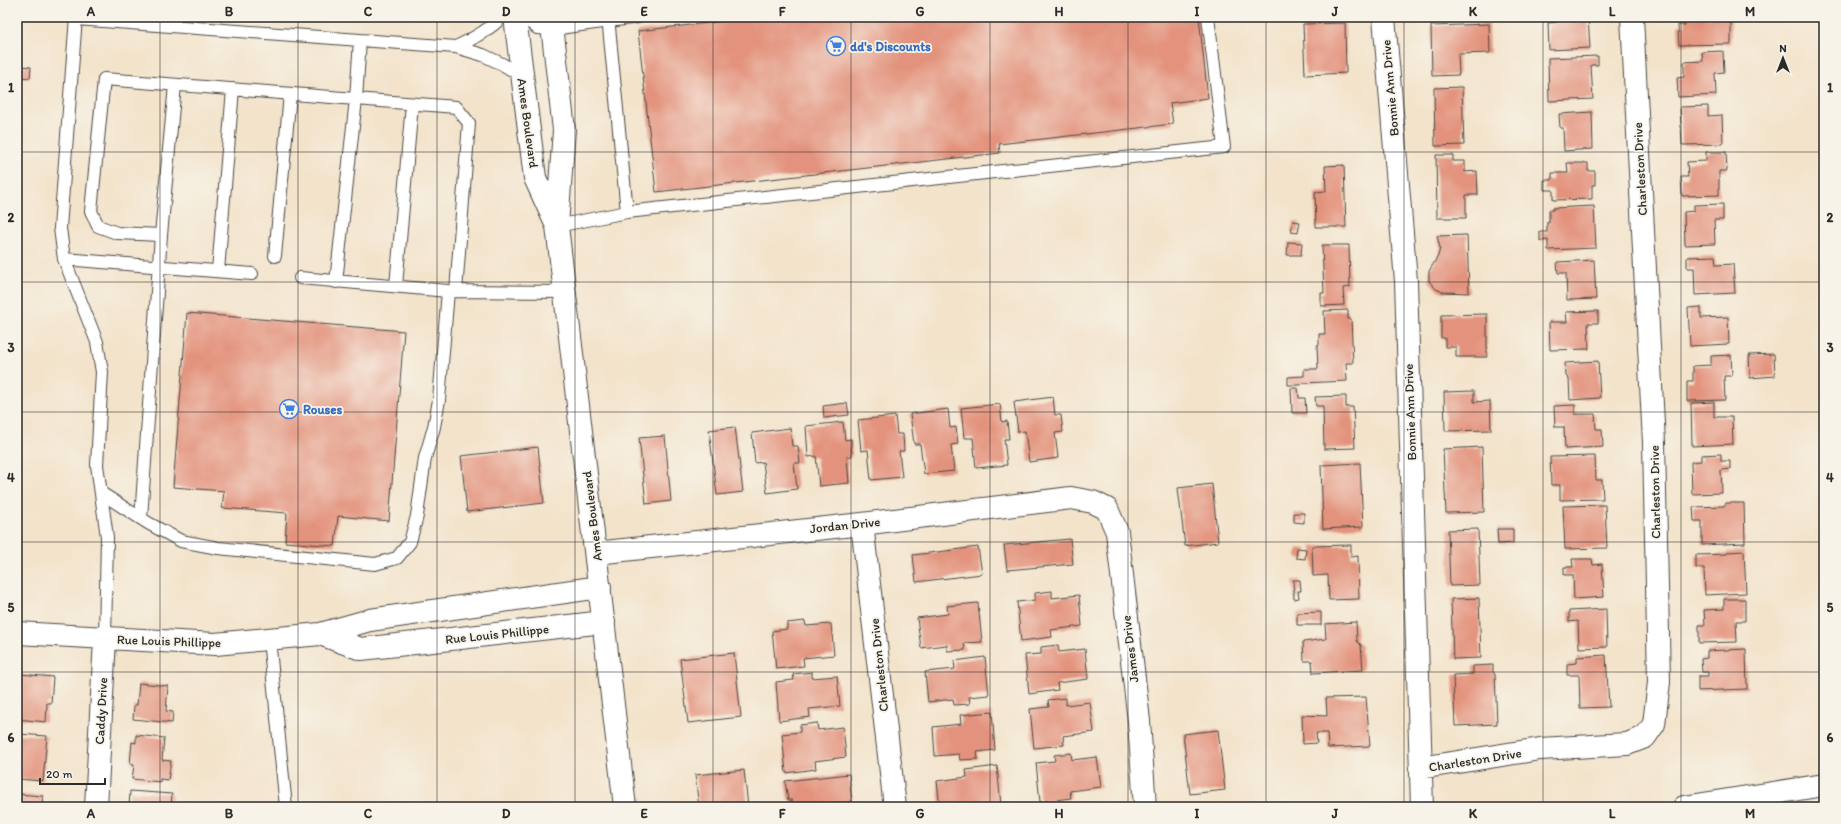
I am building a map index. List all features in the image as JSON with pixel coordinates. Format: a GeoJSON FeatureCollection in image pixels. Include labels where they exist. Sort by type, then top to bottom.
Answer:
{"type":"FeatureCollection","features":[{"type":"Feature","properties":{"kind":"street","name":"Ames Boulevard"},"geometry":{"type":"LineString","coordinates":[[515,17],[535,178],[557,226]]}},
{"type":"Feature","properties":{"kind":"street","name":"Bonnie Ann Drive"},"geometry":{"type":"LineString","coordinates":[[1384,17],[1406,281],[1422,807]]}},
{"type":"Feature","properties":{"kind":"street","name":"Charleston Drive"},"geometry":{"type":"LineString","coordinates":[[1420,768],[1540,749],[1627,744],[1645,737],[1654,724],[1659,682],[1654,443],[1632,17]]}},
{"type":"Feature","properties":{"kind":"street","name":"Ames Boulevard"},"geometry":{"type":"LineString","coordinates":[[551,23],[564,130],[557,226],[625,807]]}},
{"type":"Feature","properties":{"kind":"street","name":"Jordan Drive"},"geometry":{"type":"LineString","coordinates":[[596,552],[862,524],[1071,498],[1093,502]]}},
{"type":"Feature","properties":{"kind":"street","name":"James Drive"},"geometry":{"type":"LineString","coordinates":[[1093,502],[1107,509],[1117,532],[1139,721],[1145,807]]}},
{"type":"Feature","properties":{"kind":"street","name":"Charleston Drive"},"geometry":{"type":"LineString","coordinates":[[862,524],[895,807]]}},
{"type":"Feature","properties":{"kind":"street","name":"Rue Louis Phillippe"},"geometry":{"type":"LineString","coordinates":[[17,633],[216,644],[320,634],[370,620],[600,587]]}},
{"type":"Feature","properties":{"kind":"street","name":"Rue Louis Phillippe"},"geometry":{"type":"LineString","coordinates":[[320,634],[361,649],[604,622]]}},
{"type":"Feature","properties":{"kind":"street","name":"Caddy Drive"},"geometry":{"type":"LineString","coordinates":[[96,807],[105,639]]}},
{"type":"Feature","properties":{"kind":"street"},"geometry":{"type":"LineString","coordinates":[[1684,807],[1824,785]]}},
{"type":"Feature","properties":{"kind":"lane"},"geometry":{"type":"LineString","coordinates":[[456,47],[476,37],[502,17]]}},
{"type":"Feature","properties":{"kind":"lane"},"geometry":{"type":"LineString","coordinates":[[524,17],[537,28],[551,23],[638,17]]}},
{"type":"Feature","properties":{"kind":"lane"},"geometry":{"type":"LineString","coordinates":[[557,226],[627,212],[1224,147],[1208,17]]}},
{"type":"Feature","properties":{"kind":"lane"},"geometry":{"type":"LineString","coordinates":[[105,639],[107,537],[97,465],[102,372],[97,342],[64,259],[60,228],[76,18],[170,22],[360,40],[456,47],[496,61],[522,76]]}},
{"type":"Feature","properties":{"kind":"lane"},"geometry":{"type":"LineString","coordinates":[[608,19],[627,212]]}},
{"type":"Feature","properties":{"kind":"lane"},"geometry":{"type":"LineString","coordinates":[[336,282],[356,99],[360,40]]}},
{"type":"Feature","properties":{"kind":"lane"},"geometry":{"type":"LineString","coordinates":[[101,493],[181,541],[218,548],[375,564],[397,558],[410,542],[417,516],[425,458],[434,428],[439,400],[469,123],[456,107],[104,79],[91,211],[98,226],[117,233],[161,235]]}},
{"type":"Feature","properties":{"kind":"lane"},"geometry":{"type":"LineString","coordinates":[[141,518],[161,235],[175,85]]}},
{"type":"Feature","properties":{"kind":"lane"},"geometry":{"type":"LineString","coordinates":[[218,271],[234,89]]}},
{"type":"Feature","properties":{"kind":"lane"},"geometry":{"type":"LineString","coordinates":[[276,256],[290,94]]}},
{"type":"Feature","properties":{"kind":"lane"},"geometry":{"type":"LineString","coordinates":[[396,286],[412,104]]}},
{"type":"Feature","properties":{"kind":"lane"},"geometry":{"type":"LineString","coordinates":[[64,259],[252,274]]}},
{"type":"Feature","properties":{"kind":"lane"},"geometry":{"type":"LineString","coordinates":[[300,278],[452,291],[564,292]]}},
{"type":"Feature","properties":{"kind":"lane"},"geometry":{"type":"LineString","coordinates":[[270,639],[286,807]]}},
{"type":"Feature","properties":{"kind":"building"},"geometry":{"type":"Polygon","coordinates":[[[760,17],[1199,17],[1208,98],[1170,103],[1173,124],[999,144],[1000,153],[656,192],[638,31],[760,17]]]}},
{"type":"Feature","properties":{"kind":"building"},"geometry":{"type":"Polygon","coordinates":[[[1557,17],[1588,17],[1590,48],[1549,50],[1548,23],[1557,22],[1557,17]]]}},
{"type":"Feature","properties":{"kind":"building"},"geometry":{"type":"Polygon","coordinates":[[[1685,17],[1731,17],[1731,44],[1679,45],[1678,25],[1685,25],[1685,17]]]}},
{"type":"Feature","properties":{"kind":"building"},"geometry":{"type":"Polygon","coordinates":[[[1345,23],[1346,73],[1305,75],[1303,24],[1345,23]]]}},
{"type":"Feature","properties":{"kind":"building"},"geometry":{"type":"Polygon","coordinates":[[[1489,24],[1490,53],[1458,54],[1459,75],[1432,76],[1431,26],[1489,24]]]}},
{"type":"Feature","properties":{"kind":"building"},"geometry":{"type":"Polygon","coordinates":[[[1723,51],[1724,72],[1715,73],[1716,95],[1678,97],[1677,78],[1684,77],[1684,62],[1703,61],[1702,52],[1723,51]]]}},
{"type":"Feature","properties":{"kind":"building"},"geometry":{"type":"Polygon","coordinates":[[[1598,56],[1598,65],[1591,65],[1593,99],[1549,101],[1548,58],[1598,56]]]}},
{"type":"Feature","properties":{"kind":"building"},"geometry":{"type":"Polygon","coordinates":[[[21,66],[31,67],[30,78],[20,77],[21,66]]]}},
{"type":"Feature","properties":{"kind":"building"},"geometry":{"type":"Polygon","coordinates":[[[1462,87],[1464,145],[1435,146],[1434,88],[1462,87]]]}},
{"type":"Feature","properties":{"kind":"building"},"geometry":{"type":"Polygon","coordinates":[[[1708,106],[1708,116],[1722,115],[1723,144],[1682,145],[1680,107],[1708,106]]]}},
{"type":"Feature","properties":{"kind":"building"},"geometry":{"type":"Polygon","coordinates":[[[1592,112],[1593,149],[1564,151],[1563,128],[1560,128],[1559,114],[1592,112]]]}},
{"type":"Feature","properties":{"kind":"building"},"geometry":{"type":"Polygon","coordinates":[[[1706,152],[1726,152],[1727,171],[1719,171],[1719,195],[1682,196],[1681,177],[1688,177],[1687,162],[1706,161],[1706,152]]]}},
{"type":"Feature","properties":{"kind":"building"},"geometry":{"type":"Polygon","coordinates":[[[1436,155],[1453,155],[1453,161],[1465,161],[1465,172],[1477,171],[1478,195],[1466,195],[1466,218],[1437,218],[1436,155]]]}},
{"type":"Feature","properties":{"kind":"building"},"geometry":{"type":"Polygon","coordinates":[[[1567,163],[1588,163],[1588,171],[1595,171],[1595,185],[1592,185],[1592,199],[1553,200],[1553,190],[1544,190],[1544,180],[1552,180],[1552,173],[1568,173],[1567,163]]]}},
{"type":"Feature","properties":{"kind":"building"},"geometry":{"type":"Polygon","coordinates":[[[1344,165],[1346,227],[1316,227],[1315,192],[1326,191],[1325,166],[1344,165]]]}},
{"type":"Feature","properties":{"kind":"building"},"geometry":{"type":"Polygon","coordinates":[[[1723,204],[1723,220],[1714,220],[1715,244],[1685,245],[1684,212],[1694,211],[1694,205],[1723,204]]]}},
{"type":"Feature","properties":{"kind":"building"},"geometry":{"type":"Polygon","coordinates":[[[1594,206],[1596,248],[1548,250],[1548,240],[1540,241],[1540,232],[1547,232],[1549,210],[1553,210],[1553,208],[1594,206]]]}},
{"type":"Feature","properties":{"kind":"building"},"geometry":{"type":"Polygon","coordinates":[[[1293,221],[1300,222],[1298,233],[1291,232],[1293,221]]]}},
{"type":"Feature","properties":{"kind":"building"},"geometry":{"type":"Polygon","coordinates":[[[1467,235],[1469,293],[1443,292],[1436,289],[1429,281],[1429,271],[1438,256],[1440,248],[1437,236],[1467,235]]]}},
{"type":"Feature","properties":{"kind":"building"},"geometry":{"type":"Polygon","coordinates":[[[1288,242],[1302,243],[1301,255],[1287,255],[1288,242]]]}},
{"type":"Feature","properties":{"kind":"building"},"geometry":{"type":"Polygon","coordinates":[[[1322,245],[1349,245],[1350,287],[1343,288],[1344,305],[1321,306],[1321,293],[1324,293],[1322,245]]]}},
{"type":"Feature","properties":{"kind":"building"},"geometry":{"type":"Polygon","coordinates":[[[1715,256],[1716,265],[1733,264],[1735,293],[1695,295],[1694,268],[1687,268],[1687,257],[1715,256]]]}},
{"type":"Feature","properties":{"kind":"building"},"geometry":{"type":"Polygon","coordinates":[[[1594,260],[1596,299],[1567,300],[1566,273],[1558,273],[1557,262],[1594,260]]]}},
{"type":"Feature","properties":{"kind":"building"},"geometry":{"type":"Polygon","coordinates":[[[1701,307],[1701,318],[1728,317],[1729,344],[1690,346],[1688,308],[1701,307]]]}},
{"type":"Feature","properties":{"kind":"building"},"geometry":{"type":"Polygon","coordinates":[[[1348,310],[1348,319],[1351,319],[1353,363],[1346,363],[1347,381],[1288,385],[1288,377],[1304,376],[1304,369],[1318,369],[1317,345],[1319,345],[1319,334],[1325,334],[1324,311],[1348,310]]]}},
{"type":"Feature","properties":{"kind":"building"},"geometry":{"type":"Polygon","coordinates":[[[1598,311],[1598,323],[1588,323],[1589,349],[1550,350],[1549,322],[1567,322],[1566,312],[1598,311]]]}},
{"type":"Feature","properties":{"kind":"building","name":"Rouses"},"geometry":{"type":"Polygon","coordinates":[[[187,313],[404,331],[389,521],[338,516],[335,546],[285,542],[287,513],[222,508],[224,491],[173,487],[187,313]]]}},
{"type":"Feature","properties":{"kind":"building"},"geometry":{"type":"Polygon","coordinates":[[[1487,314],[1487,357],[1456,357],[1456,347],[1445,347],[1445,338],[1441,338],[1441,315],[1487,314]]]}},
{"type":"Feature","properties":{"kind":"building"},"geometry":{"type":"Polygon","coordinates":[[[1774,354],[1775,376],[1750,378],[1749,355],[1774,354]]]}},
{"type":"Feature","properties":{"kind":"building"},"geometry":{"type":"Polygon","coordinates":[[[1731,355],[1732,376],[1724,376],[1725,400],[1687,401],[1687,381],[1693,381],[1693,366],[1711,365],[1711,356],[1731,355]]]}},
{"type":"Feature","properties":{"kind":"building"},"geometry":{"type":"Polygon","coordinates":[[[1598,361],[1600,398],[1570,400],[1569,379],[1566,376],[1565,363],[1598,361]]]}},
{"type":"Feature","properties":{"kind":"building"},"geometry":{"type":"Polygon","coordinates":[[[1291,388],[1298,388],[1299,398],[1305,398],[1306,413],[1292,413],[1291,388]]]}},
{"type":"Feature","properties":{"kind":"building"},"geometry":{"type":"Polygon","coordinates":[[[1474,391],[1474,402],[1490,401],[1491,430],[1445,431],[1444,392],[1474,391]]]}},
{"type":"Feature","properties":{"kind":"building"},"geometry":{"type":"Polygon","coordinates":[[[1346,396],[1346,407],[1353,407],[1355,448],[1324,449],[1323,406],[1316,406],[1315,397],[1346,396]]]}},
{"type":"Feature","properties":{"kind":"building"},"geometry":{"type":"Polygon","coordinates":[[[1053,397],[1055,415],[1061,415],[1063,432],[1055,433],[1058,458],[1029,462],[1025,431],[1018,432],[1014,402],[1053,397]]]}},
{"type":"Feature","properties":{"kind":"building"},"geometry":{"type":"Polygon","coordinates":[[[1714,402],[1714,417],[1732,417],[1733,444],[1692,446],[1691,403],[1714,402]]]}},
{"type":"Feature","properties":{"kind":"building"},"geometry":{"type":"Polygon","coordinates":[[[847,403],[849,415],[824,418],[823,406],[847,403]]]}},
{"type":"Feature","properties":{"kind":"building"},"geometry":{"type":"Polygon","coordinates":[[[1000,404],[1002,422],[1007,421],[1009,439],[1004,439],[1007,465],[976,468],[973,438],[964,438],[961,408],[1000,404]]]}},
{"type":"Feature","properties":{"kind":"building"},"geometry":{"type":"Polygon","coordinates":[[[1575,405],[1575,414],[1595,414],[1596,429],[1602,429],[1603,447],[1565,449],[1564,427],[1555,427],[1554,406],[1575,405]]]}},
{"type":"Feature","properties":{"kind":"building"},"geometry":{"type":"Polygon","coordinates":[[[948,409],[950,428],[956,427],[958,444],[951,445],[954,471],[924,474],[920,444],[914,444],[910,414],[948,409]]]}},
{"type":"Feature","properties":{"kind":"building"},"geometry":{"type":"Polygon","coordinates":[[[895,416],[897,434],[903,434],[904,451],[899,451],[902,477],[871,480],[868,450],[861,451],[858,420],[895,416]]]}},
{"type":"Feature","properties":{"kind":"building"},"geometry":{"type":"Polygon","coordinates":[[[843,422],[845,440],[851,439],[852,456],[847,457],[849,483],[819,486],[816,456],[808,457],[806,426],[843,422]]]}},
{"type":"Feature","properties":{"kind":"building"},"geometry":{"type":"Polygon","coordinates":[[[735,427],[743,492],[717,495],[709,430],[735,427]]]}},
{"type":"Feature","properties":{"kind":"building"},"geometry":{"type":"Polygon","coordinates":[[[790,428],[792,446],[798,446],[800,463],[794,463],[797,489],[767,493],[763,462],[755,463],[752,433],[790,428]]]}},
{"type":"Feature","properties":{"kind":"building"},"geometry":{"type":"Polygon","coordinates":[[[665,436],[671,501],[646,504],[639,438],[665,436]]]}},
{"type":"Feature","properties":{"kind":"building"},"geometry":{"type":"Polygon","coordinates":[[[538,447],[544,503],[467,512],[461,456],[538,447]]]}},
{"type":"Feature","properties":{"kind":"building"},"geometry":{"type":"Polygon","coordinates":[[[1482,447],[1484,512],[1446,513],[1443,449],[1482,447]]]}},
{"type":"Feature","properties":{"kind":"building"},"geometry":{"type":"Polygon","coordinates":[[[1721,454],[1721,461],[1730,461],[1730,469],[1721,470],[1722,493],[1692,494],[1691,462],[1701,461],[1701,455],[1721,454]]]}},
{"type":"Feature","properties":{"kind":"building"},"geometry":{"type":"Polygon","coordinates":[[[1595,456],[1596,480],[1602,480],[1603,499],[1560,500],[1560,485],[1551,485],[1550,457],[1595,456]]]}},
{"type":"Feature","properties":{"kind":"building"},"geometry":{"type":"Polygon","coordinates":[[[1360,463],[1363,527],[1323,529],[1321,465],[1360,463]]]}},
{"type":"Feature","properties":{"kind":"building"},"geometry":{"type":"Polygon","coordinates":[[[1212,484],[1218,542],[1185,546],[1178,488],[1212,484]]]}},
{"type":"Feature","properties":{"kind":"building"},"geometry":{"type":"Polygon","coordinates":[[[1726,503],[1744,503],[1745,543],[1702,545],[1702,521],[1694,521],[1693,507],[1724,506],[1726,503]]]}},
{"type":"Feature","properties":{"kind":"building"},"geometry":{"type":"Polygon","coordinates":[[[1605,505],[1607,548],[1565,549],[1563,506],[1605,505]]]}},
{"type":"Feature","properties":{"kind":"building"},"geometry":{"type":"Polygon","coordinates":[[[1294,513],[1304,513],[1304,523],[1294,522],[1294,513]]]}},
{"type":"Feature","properties":{"kind":"building"},"geometry":{"type":"Polygon","coordinates":[[[1478,529],[1480,585],[1450,586],[1448,530],[1478,529]]]}},
{"type":"Feature","properties":{"kind":"building"},"geometry":{"type":"Polygon","coordinates":[[[1497,529],[1513,529],[1513,543],[1498,544],[1497,529]]]}},
{"type":"Feature","properties":{"kind":"building"},"geometry":{"type":"Polygon","coordinates":[[[1070,539],[1073,564],[1007,570],[1004,545],[1070,539]]]}},
{"type":"Feature","properties":{"kind":"building"},"geometry":{"type":"Polygon","coordinates":[[[1351,545],[1351,557],[1358,556],[1359,599],[1329,600],[1328,575],[1313,576],[1312,546],[1351,545]]]}},
{"type":"Feature","properties":{"kind":"building"},"geometry":{"type":"Polygon","coordinates":[[[978,547],[982,574],[916,582],[913,555],[978,547]]]}},
{"type":"Feature","properties":{"kind":"building"},"geometry":{"type":"Polygon","coordinates":[[[1297,548],[1306,549],[1305,559],[1296,558],[1297,548]]]}},
{"type":"Feature","properties":{"kind":"building"},"geometry":{"type":"Polygon","coordinates":[[[1744,551],[1746,593],[1705,595],[1704,568],[1696,568],[1696,555],[1727,554],[1727,552],[1744,551]]]}},
{"type":"Feature","properties":{"kind":"building"},"geometry":{"type":"Polygon","coordinates":[[[1572,559],[1592,559],[1593,565],[1602,564],[1604,597],[1574,599],[1573,575],[1564,575],[1564,567],[1573,567],[1572,559]]]}},
{"type":"Feature","properties":{"kind":"building"},"geometry":{"type":"Polygon","coordinates":[[[1293,580],[1300,580],[1301,591],[1298,591],[1299,598],[1294,599],[1293,580]]]}},
{"type":"Feature","properties":{"kind":"building"},"geometry":{"type":"Polygon","coordinates":[[[1052,591],[1052,598],[1079,595],[1082,626],[1051,630],[1052,637],[1021,641],[1017,602],[1035,600],[1035,593],[1052,591]]]}},
{"type":"Feature","properties":{"kind":"building"},"geometry":{"type":"Polygon","coordinates":[[[1479,598],[1481,658],[1453,659],[1451,599],[1479,598]]]}},
{"type":"Feature","properties":{"kind":"building"},"geometry":{"type":"Polygon","coordinates":[[[1724,599],[1745,599],[1745,621],[1736,621],[1737,642],[1699,643],[1699,625],[1705,625],[1704,610],[1724,609],[1724,599]]]}},
{"type":"Feature","properties":{"kind":"building"},"geometry":{"type":"Polygon","coordinates":[[[978,603],[982,642],[964,643],[965,650],[947,651],[947,645],[921,648],[917,618],[948,614],[947,606],[978,603]]]}},
{"type":"Feature","properties":{"kind":"building"},"geometry":{"type":"Polygon","coordinates":[[[1606,609],[1607,647],[1579,648],[1578,621],[1569,622],[1569,611],[1606,609]]]}},
{"type":"Feature","properties":{"kind":"building"},"geometry":{"type":"Polygon","coordinates":[[[1321,612],[1321,625],[1297,625],[1297,613],[1321,612]]]}},
{"type":"Feature","properties":{"kind":"building"},"geometry":{"type":"Polygon","coordinates":[[[805,621],[806,626],[831,624],[834,655],[803,658],[804,666],[776,669],[772,631],[787,629],[787,623],[805,621]]]}},
{"type":"Feature","properties":{"kind":"building"},"geometry":{"type":"Polygon","coordinates":[[[1356,622],[1357,641],[1361,645],[1363,670],[1313,673],[1312,661],[1304,661],[1303,642],[1326,639],[1325,624],[1356,622]]]}},
{"type":"Feature","properties":{"kind":"building"},"geometry":{"type":"Polygon","coordinates":[[[1058,645],[1059,652],[1085,649],[1088,679],[1057,683],[1058,690],[1029,694],[1025,655],[1041,654],[1041,647],[1058,645]]]}},
{"type":"Feature","properties":{"kind":"building"},"geometry":{"type":"Polygon","coordinates":[[[1746,649],[1747,689],[1698,691],[1698,676],[1708,676],[1708,672],[1702,672],[1701,659],[1707,658],[1707,651],[1746,649]]]}},
{"type":"Feature","properties":{"kind":"building"},"geometry":{"type":"Polygon","coordinates":[[[734,653],[741,717],[688,723],[680,659],[734,653]]]}},
{"type":"Feature","properties":{"kind":"building"},"geometry":{"type":"Polygon","coordinates":[[[1606,655],[1609,707],[1580,708],[1579,675],[1567,675],[1567,664],[1577,663],[1577,657],[1606,655]]]}},
{"type":"Feature","properties":{"kind":"building"},"geometry":{"type":"Polygon","coordinates":[[[985,657],[989,695],[969,697],[970,704],[954,705],[953,699],[928,702],[925,672],[955,669],[954,661],[985,657]]]}},
{"type":"Feature","properties":{"kind":"building"},"geometry":{"type":"Polygon","coordinates":[[[1493,665],[1493,672],[1495,674],[1497,724],[1455,726],[1453,675],[1473,674],[1473,666],[1493,665]]]}},
{"type":"Feature","properties":{"kind":"building"},"geometry":{"type":"Polygon","coordinates":[[[812,672],[812,678],[837,676],[840,706],[809,709],[810,717],[779,721],[776,682],[794,680],[793,674],[812,672]]]}},
{"type":"Feature","properties":{"kind":"building"},"geometry":{"type":"Polygon","coordinates":[[[20,674],[53,677],[51,703],[47,703],[46,722],[17,719],[20,674]]]}},
{"type":"Feature","properties":{"kind":"building"},"geometry":{"type":"Polygon","coordinates":[[[139,683],[168,686],[166,711],[173,712],[172,723],[133,719],[134,705],[137,705],[139,683]]]}},
{"type":"Feature","properties":{"kind":"building"},"geometry":{"type":"Polygon","coordinates":[[[1366,697],[1370,746],[1328,748],[1327,733],[1316,733],[1317,743],[1303,744],[1302,715],[1327,716],[1326,698],[1366,697]]]}},
{"type":"Feature","properties":{"kind":"building"},"geometry":{"type":"Polygon","coordinates":[[[1066,698],[1066,705],[1090,702],[1094,732],[1063,736],[1064,745],[1034,748],[1030,709],[1049,707],[1048,700],[1066,698]]]}},
{"type":"Feature","properties":{"kind":"building"},"geometry":{"type":"Polygon","coordinates":[[[992,712],[995,750],[977,752],[978,759],[960,760],[959,754],[935,756],[933,727],[961,724],[960,715],[992,712]]]}},
{"type":"Feature","properties":{"kind":"building"},"geometry":{"type":"Polygon","coordinates":[[[817,723],[818,730],[843,727],[846,757],[815,761],[816,769],[786,773],[782,734],[800,732],[800,725],[817,723]]]}},
{"type":"Feature","properties":{"kind":"building"},"geometry":{"type":"Polygon","coordinates":[[[1218,730],[1225,790],[1190,794],[1183,734],[1218,730]]]}},
{"type":"Feature","properties":{"kind":"building"},"geometry":{"type":"Polygon","coordinates":[[[18,734],[47,736],[43,781],[17,779],[18,734]]]}},
{"type":"Feature","properties":{"kind":"building"},"geometry":{"type":"Polygon","coordinates":[[[136,735],[164,738],[162,760],[171,761],[168,780],[160,779],[160,782],[132,779],[134,765],[130,764],[132,742],[136,743],[136,735]]]}},
{"type":"Feature","properties":{"kind":"building"},"geometry":{"type":"Polygon","coordinates":[[[1071,753],[1072,760],[1097,757],[1101,787],[1070,791],[1071,798],[1040,802],[1036,763],[1055,761],[1054,755],[1071,753]]]}},
{"type":"Feature","properties":{"kind":"building"},"geometry":{"type":"Polygon","coordinates":[[[997,766],[1001,805],[982,807],[940,807],[937,781],[967,777],[966,770],[997,766]]]}},
{"type":"Feature","properties":{"kind":"building"},"geometry":{"type":"Polygon","coordinates":[[[744,770],[748,807],[699,807],[695,775],[744,770]]]}},
{"type":"Feature","properties":{"kind":"building"},"geometry":{"type":"Polygon","coordinates":[[[849,774],[852,802],[826,804],[826,807],[792,807],[792,800],[788,800],[785,781],[849,774]]]}},
{"type":"Feature","properties":{"kind":"building"},"geometry":{"type":"Polygon","coordinates":[[[130,791],[172,794],[171,807],[129,807],[130,791]]]}},
{"type":"Feature","properties":{"kind":"building"},"geometry":{"type":"Polygon","coordinates":[[[17,794],[43,796],[42,807],[17,807],[17,794]]]}},
{"type":"Feature","properties":{"kind":"place","name":"dd's Discounts"},"geometry":{"type":"Point","coordinates":[836,46]}},
{"type":"Feature","properties":{"kind":"place","name":"Rouses"},"geometry":{"type":"Point","coordinates":[289,409]}}]}
